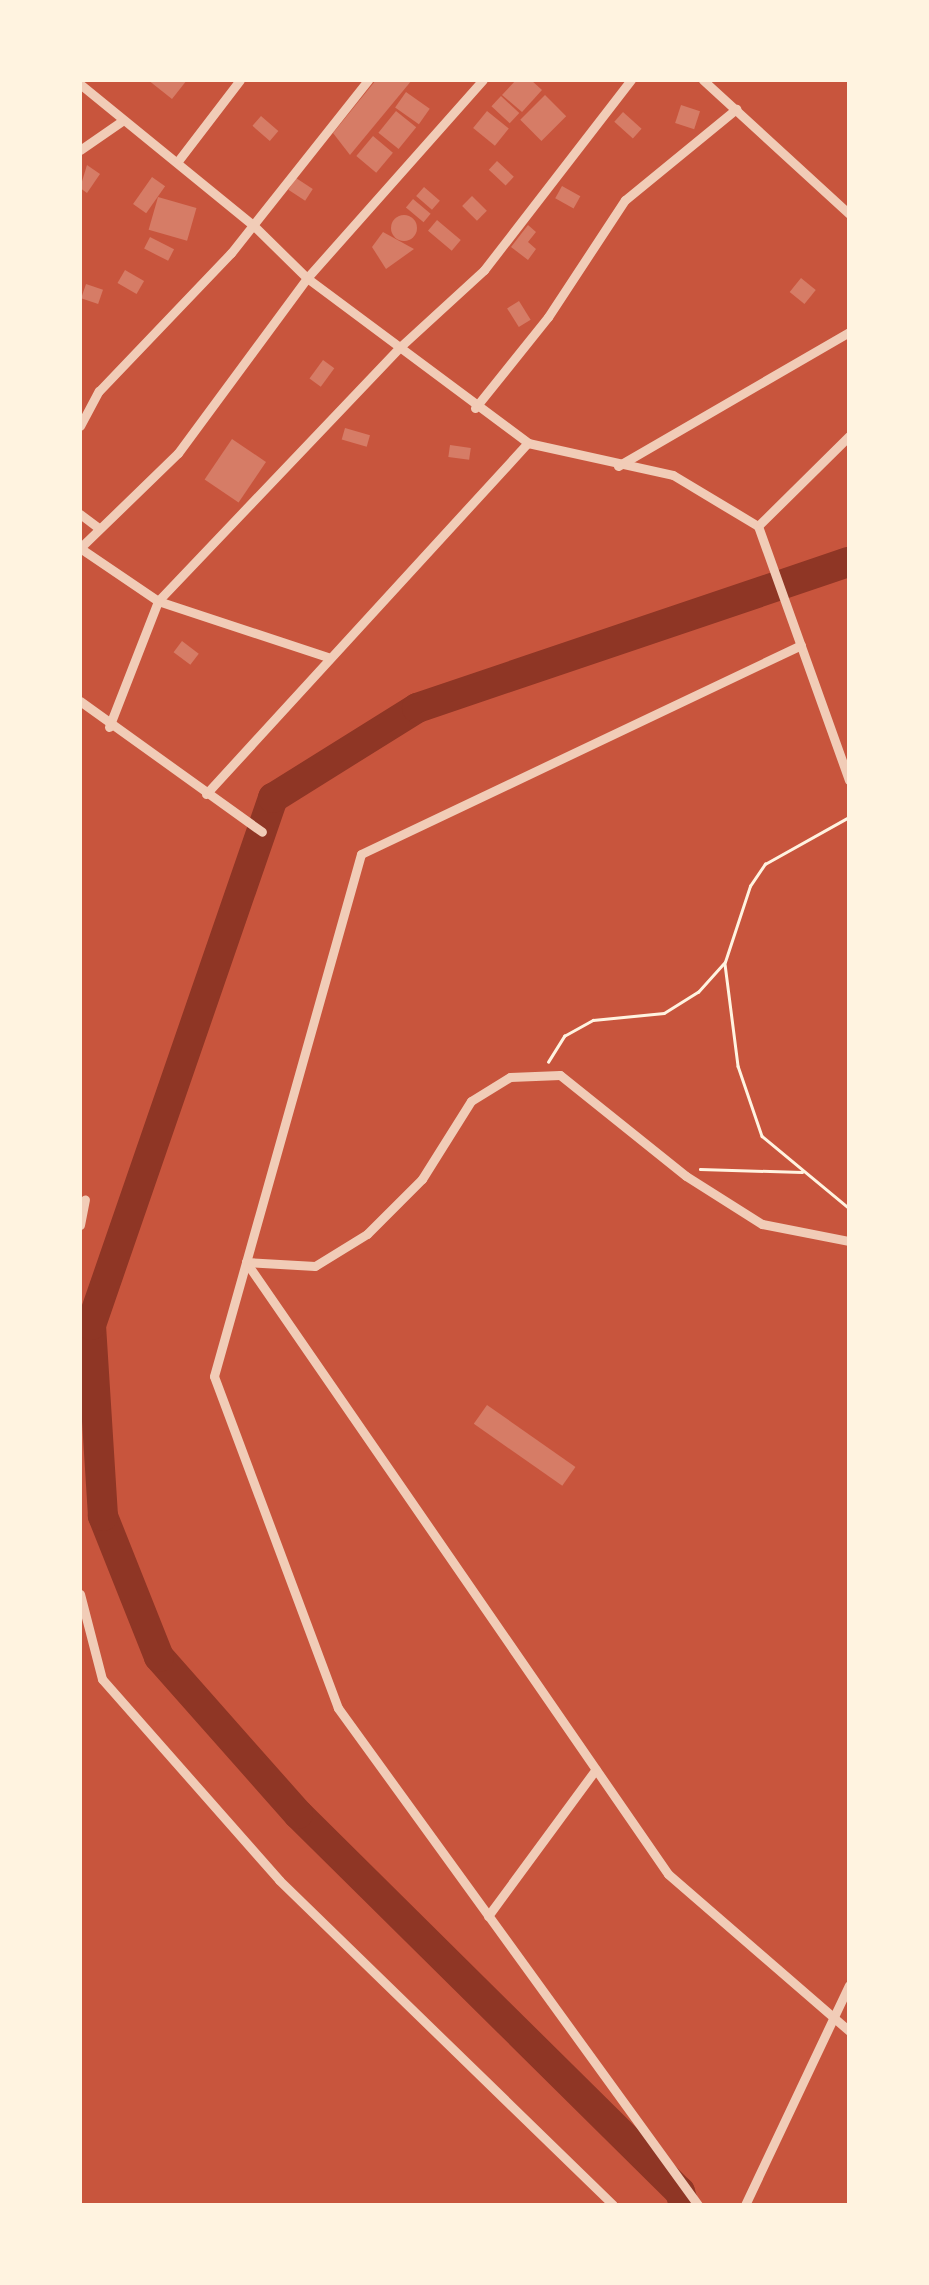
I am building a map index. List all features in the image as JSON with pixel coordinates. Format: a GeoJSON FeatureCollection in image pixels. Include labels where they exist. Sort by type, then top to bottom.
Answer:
{"type":"FeatureCollection","features":[{"type":"Feature","properties":{"kind":"street"},"geometry":{"type":"LineString","coordinates":[[178,161],[240,80]]}},
{"type":"Feature","properties":{"kind":"street"},"geometry":{"type":"LineString","coordinates":[[80,426],[99,391],[253,225],[368,80]]}},
{"type":"Feature","properties":{"kind":"street"},"geometry":{"type":"LineString","coordinates":[[330,658],[158,601],[80,548],[97,527],[178,453],[307,278],[483,80]]}},
{"type":"Feature","properties":{"kind":"street"},"geometry":{"type":"LineString","coordinates":[[109,728],[158,601],[400,348],[484,270],[630,80]]}},
{"type":"Feature","properties":{"kind":"street"},"geometry":{"type":"LineString","coordinates":[[702,80],[849,214]]}},
{"type":"Feature","properties":{"kind":"street"},"geometry":{"type":"LineString","coordinates":[[80,84],[253,225],[307,278],[475,408],[528,442],[618,466],[672,475],[758,526],[849,780]]}},
{"type":"Feature","properties":{"kind":"street"},"geometry":{"type":"LineString","coordinates":[[475,408],[548,317],[625,200],[736,109]]}},
{"type":"Feature","properties":{"kind":"street"},"geometry":{"type":"LineString","coordinates":[[80,150],[122,121]]}},
{"type":"Feature","properties":{"kind":"street"},"geometry":{"type":"LineString","coordinates":[[618,466],[849,332]]}},
{"type":"Feature","properties":{"kind":"street"},"geometry":{"type":"LineString","coordinates":[[758,526],[849,436]]}},
{"type":"Feature","properties":{"kind":"street"},"geometry":{"type":"LineString","coordinates":[[206,794],[528,442]]}},
{"type":"Feature","properties":{"kind":"street"},"geometry":{"type":"LineString","coordinates":[[80,514],[97,527]]}},
{"type":"Feature","properties":{"kind":"street"},"geometry":{"type":"LineString","coordinates":[[698,2205],[338,1708],[214,1376],[361,854],[800,644]]}},
{"type":"Feature","properties":{"kind":"street"},"geometry":{"type":"LineString","coordinates":[[80,701],[109,728],[262,832]]}},
{"type":"Feature","properties":{"kind":"street"},"geometry":{"type":"LineString","coordinates":[[246,1262],[314,1266],[367,1234],[422,1179],[471,1101],[510,1076],[560,1075],[675,1168],[762,1224],[849,1241]]}},
{"type":"Feature","properties":{"kind":"street"},"geometry":{"type":"LineString","coordinates":[[80,1224],[86,1199]]}},
{"type":"Feature","properties":{"kind":"street"},"geometry":{"type":"LineString","coordinates":[[246,1262],[668,1874],[849,2031]]}},
{"type":"Feature","properties":{"kind":"street"},"geometry":{"type":"LineString","coordinates":[[80,1594],[102,1679],[278,1880],[613,2205]]}},
{"type":"Feature","properties":{"kind":"street"},"geometry":{"type":"LineString","coordinates":[[488,1916],[596,1769]]}},
{"type":"Feature","properties":{"kind":"street"},"geometry":{"type":"LineString","coordinates":[[745,2205],[849,1986]]}},
{"type":"Feature","properties":{"kind":"path"},"geometry":{"type":"LineString","coordinates":[[539,1076],[564,1036],[592,1020],[664,1014],[698,992],[724,962],[750,886],[765,864],[849,818]]}},
{"type":"Feature","properties":{"kind":"path"},"geometry":{"type":"LineString","coordinates":[[724,962],[738,1066],[762,1136],[849,1208]]}},
{"type":"Feature","properties":{"kind":"path"},"geometry":{"type":"LineString","coordinates":[[675,1168],[803,1172]]}},
{"type":"Feature","properties":{"kind":"building"},"geometry":{"type":"Polygon","coordinates":[[[148,80],[187,80],[172,99],[148,80]]]}},
{"type":"Feature","properties":{"kind":"building"},"geometry":{"type":"Polygon","coordinates":[[[376,80],[412,80],[350,155],[333,133],[376,80]]]}},
{"type":"Feature","properties":{"kind":"building"},"geometry":{"type":"Polygon","coordinates":[[[516,80],[531,80],[542,90],[522,112],[502,95],[516,80]]]}},
{"type":"Feature","properties":{"kind":"building"},"geometry":{"type":"Polygon","coordinates":[[[406,92],[430,109],[419,124],[395,108],[406,92]]]}},
{"type":"Feature","properties":{"kind":"building"},"geometry":{"type":"Polygon","coordinates":[[[545,95],[566,116],[541,141],[520,120],[545,95]]]}},
{"type":"Feature","properties":{"kind":"building"},"geometry":{"type":"Polygon","coordinates":[[[501,96],[519,113],[510,123],[491,106],[501,96]]]}},
{"type":"Feature","properties":{"kind":"building"},"geometry":{"type":"Polygon","coordinates":[[[681,105],[700,111],[694,129],[675,123],[681,105]]]}},
{"type":"Feature","properties":{"kind":"building"},"geometry":{"type":"Polygon","coordinates":[[[396,111],[416,127],[399,149],[378,133],[396,111]]]}},
{"type":"Feature","properties":{"kind":"building"},"geometry":{"type":"Polygon","coordinates":[[[487,111],[509,129],[495,146],[473,128],[487,111]]]}},
{"type":"Feature","properties":{"kind":"building"},"geometry":{"type":"Polygon","coordinates":[[[623,112],[642,129],[633,138],[614,122],[623,112]]]}},
{"type":"Feature","properties":{"kind":"building"},"geometry":{"type":"Polygon","coordinates":[[[261,116],[278,131],[270,141],[252,126],[261,116]]]}},
{"type":"Feature","properties":{"kind":"building"},"geometry":{"type":"Polygon","coordinates":[[[373,136],[393,153],[376,173],[356,156],[373,136]]]}},
{"type":"Feature","properties":{"kind":"building"},"geometry":{"type":"Polygon","coordinates":[[[497,161],[514,177],[506,185],[489,170],[497,161]]]}},
{"type":"Feature","properties":{"kind":"building"},"geometry":{"type":"Polygon","coordinates":[[[87,165],[100,174],[87,193],[80,188],[87,165]]]}},
{"type":"Feature","properties":{"kind":"building"},"geometry":{"type":"Polygon","coordinates":[[[152,177],[165,186],[146,213],[133,204],[152,177]]]}},
{"type":"Feature","properties":{"kind":"building"},"geometry":{"type":"Polygon","coordinates":[[[296,178],[313,189],[305,201],[288,190],[296,178]]]}},
{"type":"Feature","properties":{"kind":"building"},"geometry":{"type":"Polygon","coordinates":[[[562,186],[580,196],[574,208],[555,198],[562,186]]]}},
{"type":"Feature","properties":{"kind":"building"},"geometry":{"type":"Polygon","coordinates":[[[424,187],[440,201],[432,210],[416,196],[424,187]]]}},
{"type":"Feature","properties":{"kind":"building"},"geometry":{"type":"Polygon","coordinates":[[[472,196],[487,211],[477,221],[462,206],[472,196]]]}},
{"type":"Feature","properties":{"kind":"building"},"geometry":{"type":"Polygon","coordinates":[[[158,197],[196,208],[187,241],[149,230],[158,197]]]}},
{"type":"Feature","properties":{"kind":"building"},"geometry":{"type":"Polygon","coordinates":[[[413,199],[431,214],[424,222],[406,207],[413,199]]]}},
{"type":"Feature","properties":{"kind":"building"},"geometry":{"type":"Polygon","coordinates":[[[404,215],[413,219],[417,228],[413,237],[404,241],[395,237],[391,228],[395,219],[404,215]]]}},
{"type":"Feature","properties":{"kind":"building"},"geometry":{"type":"Polygon","coordinates":[[[437,220],[461,240],[452,251],[428,231],[437,220]]]}},
{"type":"Feature","properties":{"kind":"building"},"geometry":{"type":"Polygon","coordinates":[[[528,225],[536,232],[528,242],[536,249],[528,260],[511,247],[528,225]]]}},
{"type":"Feature","properties":{"kind":"building"},"geometry":{"type":"Polygon","coordinates":[[[383,232],[414,249],[386,269],[372,247],[383,232]]]}},
{"type":"Feature","properties":{"kind":"building"},"geometry":{"type":"Polygon","coordinates":[[[150,237],[174,249],[168,261],[144,249],[150,237]]]}},
{"type":"Feature","properties":{"kind":"building"},"geometry":{"type":"Polygon","coordinates":[[[125,270],[144,281],[137,294],[118,283],[125,270]]]}},
{"type":"Feature","properties":{"kind":"building"},"geometry":{"type":"Polygon","coordinates":[[[801,278],[816,290],[804,304],[790,292],[801,278]]]}},
{"type":"Feature","properties":{"kind":"building"},"geometry":{"type":"Polygon","coordinates":[[[86,284],[103,290],[98,304],[81,298],[86,284]]]}},
{"type":"Feature","properties":{"kind":"building"},"geometry":{"type":"Polygon","coordinates":[[[519,301],[531,320],[519,327],[507,308],[519,301]]]}},
{"type":"Feature","properties":{"kind":"building"},"geometry":{"type":"Polygon","coordinates":[[[323,360],[334,368],[321,387],[309,379],[323,360]]]}},
{"type":"Feature","properties":{"kind":"building"},"geometry":{"type":"Polygon","coordinates":[[[345,428],[370,435],[367,447],[342,440],[345,428]]]}},
{"type":"Feature","properties":{"kind":"building"},"geometry":{"type":"Polygon","coordinates":[[[232,439],[266,462],[239,503],[205,480],[232,439]]]}},
{"type":"Feature","properties":{"kind":"building"},"geometry":{"type":"Polygon","coordinates":[[[450,445],[471,448],[469,460],[448,457],[450,445]]]}},
{"type":"Feature","properties":{"kind":"building"},"geometry":{"type":"Polygon","coordinates":[[[182,641],[199,654],[190,665],[174,652],[182,641]]]}},
{"type":"Feature","properties":{"kind":"building"},"geometry":{"type":"Polygon","coordinates":[[[487,1405],[575,1467],[562,1486],[474,1424],[487,1405]]]}},
{"type":"Feature","properties":{"kind":"waterway"},"geometry":{"type":"LineString","coordinates":[[684,2205],[680,2192],[298,1814],[159,1657],[103,1516],[91,1325],[273,798],[417,708],[849,562]]}}]}
